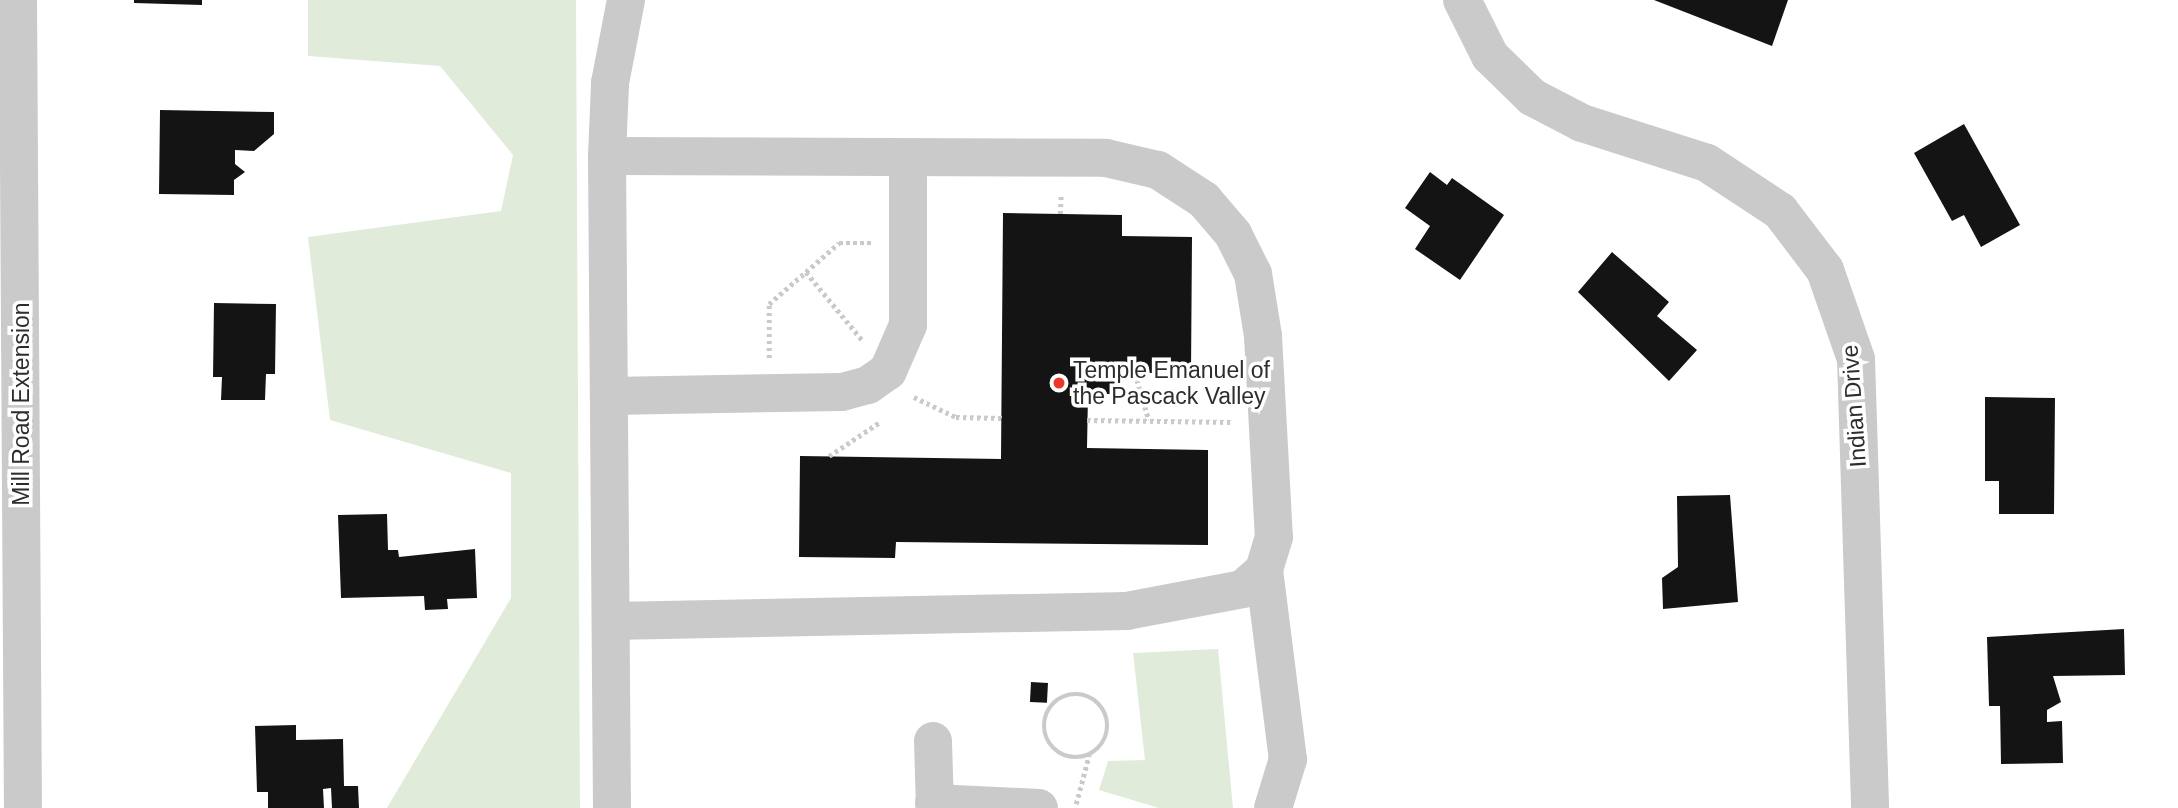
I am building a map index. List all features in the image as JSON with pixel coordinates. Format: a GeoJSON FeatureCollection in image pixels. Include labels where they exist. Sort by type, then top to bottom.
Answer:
{"type":"FeatureCollection","features":[{"type":"Feature","properties":{"kind":"street","name":"Mill Road Extension"},"geometry":{"type":"LineString","coordinates":[[18,0],[23,808]]}},
{"type":"Feature","properties":{"kind":"street"},"geometry":{"type":"LineString","coordinates":[[612,808],[607,156],[610,83],[626,0]]}},
{"type":"Feature","properties":{"kind":"street","name":"Indian Drive"},"geometry":{"type":"LineString","coordinates":[[1462,0],[1490,56],[1532,97],[1582,123],[1707,163],[1780,211],[1825,270],[1856,359],[1870,808]]}},
{"type":"Feature","properties":{"kind":"street"},"geometry":{"type":"LineString","coordinates":[[607,156],[1106,158],[1158,170],[1203,200],[1233,234],[1253,274],[1263,335],[1274,537],[1264,570],[1288,760],[1273,808]]}},
{"type":"Feature","properties":{"kind":"street"},"geometry":{"type":"LineString","coordinates":[[609,396],[842,392],[869,385],[888,371],[908,325],[908,158]]}},
{"type":"Feature","properties":{"kind":"street"},"geometry":{"type":"LineString","coordinates":[[611,621],[1079,616],[1205,600],[1243,589],[1264,570]]}},
{"type":"Feature","properties":{"kind":"street"},"geometry":{"type":"LineString","coordinates":[[933,741],[934,805],[1039,808]]}},
{"type":"Feature","properties":{"kind":"path"},"geometry":{"type":"LineString","coordinates":[[1060,214],[1061,178]]}},
{"type":"Feature","properties":{"kind":"path"},"geometry":{"type":"LineString","coordinates":[[768,393],[769,304],[839,243],[908,243]]}},
{"type":"Feature","properties":{"kind":"path"},"geometry":{"type":"LineString","coordinates":[[1135,373],[1149,420]]}},
{"type":"Feature","properties":{"kind":"path"},"geometry":{"type":"LineString","coordinates":[[905,405],[919,392]]}},
{"type":"Feature","properties":{"kind":"path"},"geometry":{"type":"LineString","coordinates":[[828,457],[883,420]]}},
{"type":"Feature","properties":{"kind":"path"},"geometry":{"type":"LineString","coordinates":[[1087,420],[1240,422]]}},
{"type":"Feature","properties":{"kind":"path"},"geometry":{"type":"LineString","coordinates":[[1075,808],[1089,755],[1105,738],[1107,718],[1087,696],[1066,696],[1049,709],[1047,740],[1062,755],[1089,755]]}},
{"type":"Feature","properties":{"kind":"green space"},"geometry":{"type":"Polygon","coordinates":[[[308,0],[576,0],[580,808],[387,808],[511,598],[511,473],[330,420],[308,237],[501,211],[513,155],[440,66],[308,56],[308,0]]]}},
{"type":"Feature","properties":{"kind":"green space"},"geometry":{"type":"Polygon","coordinates":[[[1218,649],[1233,808],[1159,808],[1099,790],[1108,761],[1145,760],[1133,653],[1218,649]]]}},
{"type":"Feature","properties":{"kind":"building"},"geometry":{"type":"Polygon","coordinates":[[[134,0],[202,0],[202,5],[134,3],[134,0]]]}},
{"type":"Feature","properties":{"kind":"building"},"geometry":{"type":"Polygon","coordinates":[[[1654,0],[1788,0],[1772,46],[1654,0]]]}},
{"type":"Feature","properties":{"kind":"building"},"geometry":{"type":"Polygon","coordinates":[[[160,110],[274,112],[274,134],[254,151],[235,150],[235,164],[245,172],[234,180],[234,195],[159,194],[160,110]]]}},
{"type":"Feature","properties":{"kind":"building"},"geometry":{"type":"Polygon","coordinates":[[[1964,124],[2020,225],[1981,247],[1964,215],[1952,221],[1914,153],[1964,124]]]}},
{"type":"Feature","properties":{"kind":"building"},"geometry":{"type":"Polygon","coordinates":[[[1430,172],[1447,185],[1452,178],[1504,215],[1460,280],[1415,249],[1430,226],[1405,208],[1430,172]]]}},
{"type":"Feature","properties":{"kind":"building","name":"Temple Emanuel of the Pascack Valley"},"geometry":{"type":"Polygon","coordinates":[[[1003,213],[1122,215],[1122,236],[1192,237],[1191,373],[1117,373],[1116,394],[1088,394],[1087,448],[1208,450],[1208,545],[896,542],[895,558],[799,557],[800,456],[1001,459],[1003,213]]]}},
{"type":"Feature","properties":{"kind":"building"},"geometry":{"type":"Polygon","coordinates":[[[1612,252],[1669,302],[1657,316],[1697,350],[1669,381],[1578,292],[1612,252]]]}},
{"type":"Feature","properties":{"kind":"building"},"geometry":{"type":"Polygon","coordinates":[[[214,303],[276,304],[275,374],[266,374],[265,400],[221,400],[222,377],[213,377],[214,303]]]}},
{"type":"Feature","properties":{"kind":"building"},"geometry":{"type":"Polygon","coordinates":[[[1985,397],[2055,398],[2054,514],[1999,514],[1999,481],[1985,481],[1985,397]]]}},
{"type":"Feature","properties":{"kind":"building"},"geometry":{"type":"Polygon","coordinates":[[[1730,495],[1738,602],[1663,609],[1662,578],[1678,567],[1677,496],[1730,495]]]}},
{"type":"Feature","properties":{"kind":"building"},"geometry":{"type":"Polygon","coordinates":[[[387,514],[388,550],[398,550],[399,557],[475,549],[477,598],[447,599],[448,609],[425,610],[424,596],[341,598],[338,515],[387,514]]]}},
{"type":"Feature","properties":{"kind":"building"},"geometry":{"type":"Polygon","coordinates":[[[2124,629],[2125,675],[2053,676],[2061,702],[2047,710],[2047,722],[2062,721],[2063,763],[2001,764],[2000,706],[1989,706],[1987,637],[2124,629]]]}},
{"type":"Feature","properties":{"kind":"building"},"geometry":{"type":"Polygon","coordinates":[[[1031,682],[1048,683],[1047,703],[1030,702],[1031,682]]]}},
{"type":"Feature","properties":{"kind":"building"},"geometry":{"type":"Polygon","coordinates":[[[296,725],[296,740],[343,739],[344,786],[358,786],[359,808],[332,808],[331,788],[323,789],[324,808],[268,808],[268,792],[257,792],[255,726],[296,725]]]}},
{"type":"Feature","properties":{"kind":"place","name":"Temple Emanuel of the Pascack Valley"},"geometry":{"type":"Point","coordinates":[1059,383]}}]}
